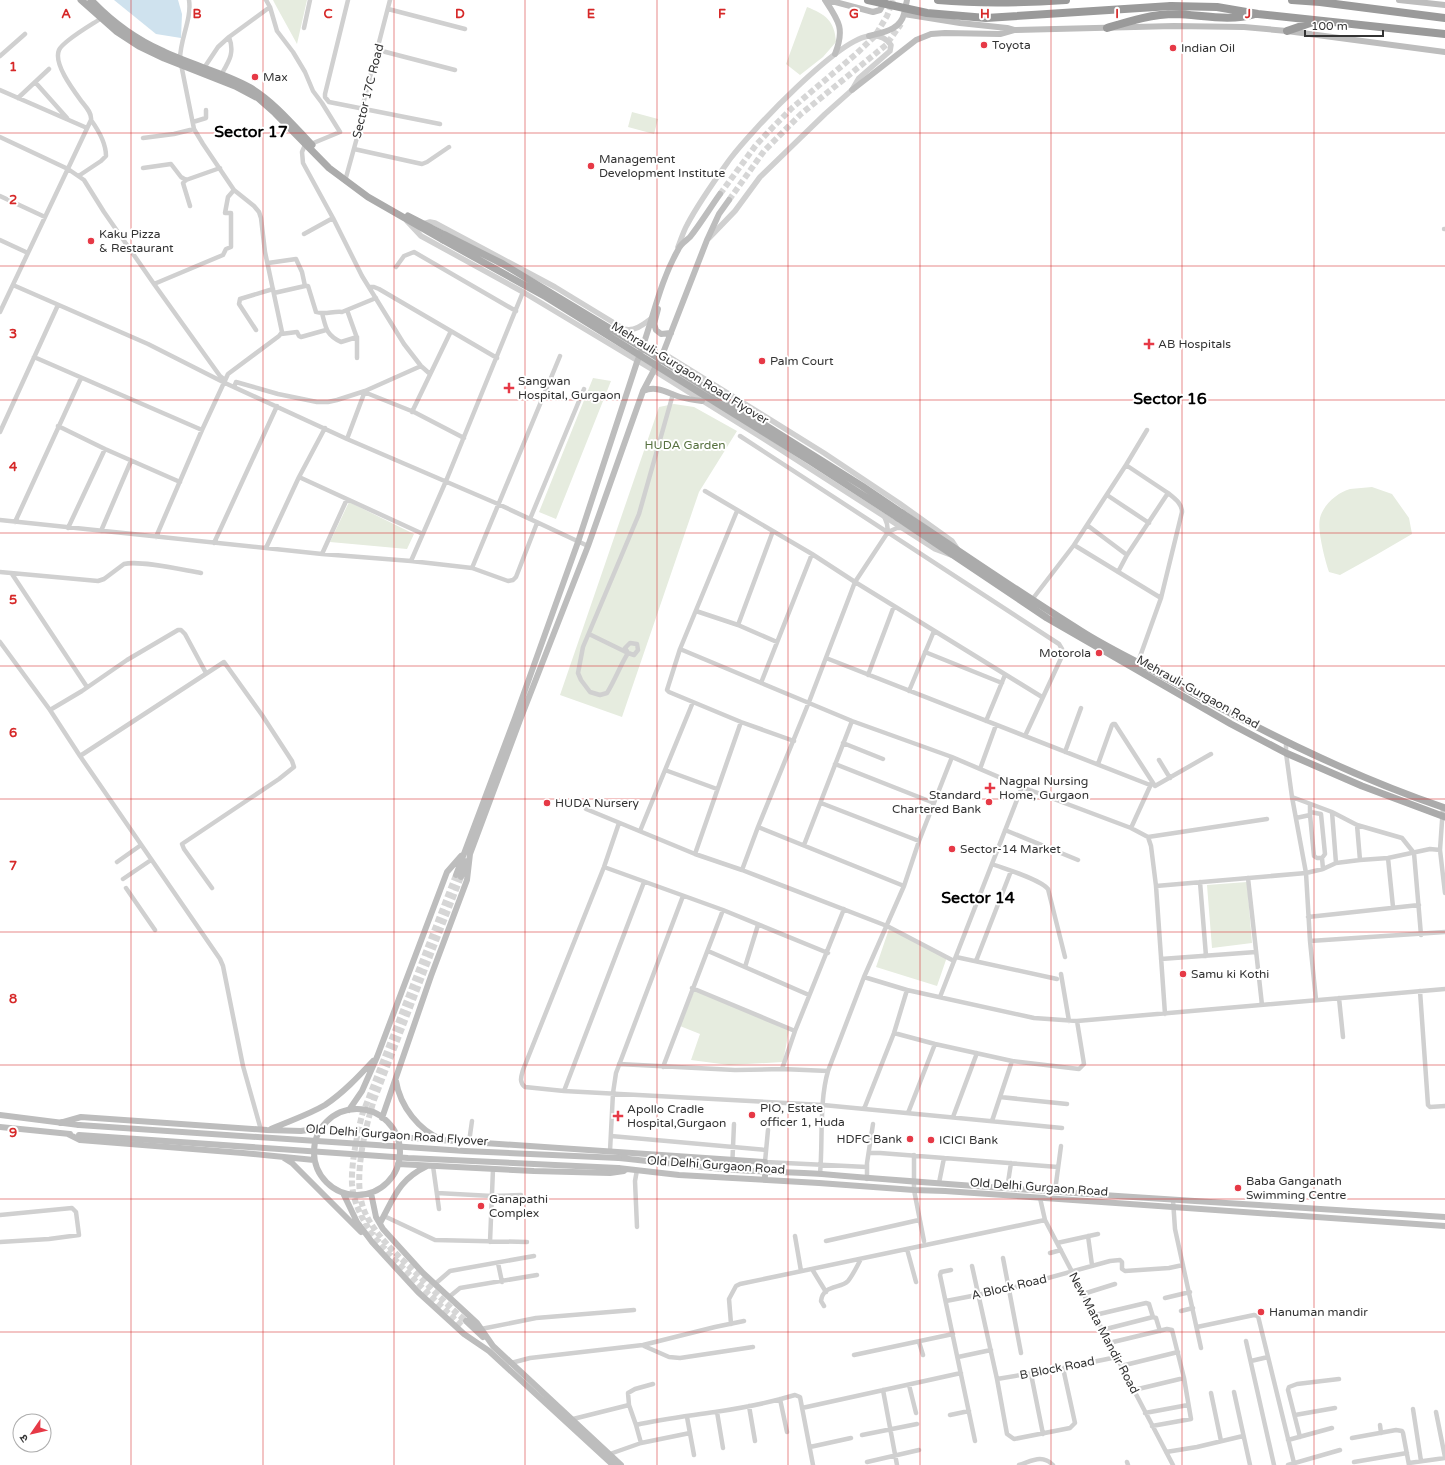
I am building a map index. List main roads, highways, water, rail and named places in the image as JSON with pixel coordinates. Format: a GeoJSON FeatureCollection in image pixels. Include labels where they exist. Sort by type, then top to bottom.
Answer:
{"type":"FeatureCollection","features":[{"type":"Feature","properties":{"kind":"highway"},"geometry":{"type":"LineString","coordinates":[[868,0],[927,14],[986,18],[1171,6],[1217,8],[1258,14],[1445,34]]}},
{"type":"Feature","properties":{"kind":"highway"},"geometry":{"type":"LineString","coordinates":[[938,0],[1012,4],[1066,0]]}},
{"type":"Feature","properties":{"kind":"highway"},"geometry":{"type":"LineString","coordinates":[[1292,0],[1318,1],[1445,18]]}},
{"type":"Feature","properties":{"kind":"highway"},"geometry":{"type":"LineString","coordinates":[[1107,28],[1152,16],[1174,14],[1238,18],[1258,14]]}},
{"type":"Feature","properties":{"kind":"highway"},"geometry":{"type":"LineString","coordinates":[[1287,32],[1319,20]]}},
{"type":"Feature","properties":{"kind":"main road"},"geometry":{"type":"LineString","coordinates":[[81,0],[100,19],[139,46],[235,86],[258,98],[346,178]]}},
{"type":"Feature","properties":{"kind":"main road"},"geometry":{"type":"LineString","coordinates":[[91,0],[127,32],[180,62],[204,68],[249,87],[265,98],[285,116],[308,144]]}},
{"type":"Feature","properties":{"kind":"main road"},"geometry":{"type":"LineString","coordinates":[[824,0],[839,24],[841,35],[835,54]]}},
{"type":"Feature","properties":{"kind":"main road"},"geometry":{"type":"LineString","coordinates":[[828,0],[875,12],[880,10],[886,0]]}},
{"type":"Feature","properties":{"kind":"main road"},"geometry":{"type":"LineString","coordinates":[[870,36],[890,30],[898,25],[904,14],[908,0]]}},
{"type":"Feature","properties":{"kind":"main road"},"geometry":{"type":"LineString","coordinates":[[1400,0],[1445,5]]}},
{"type":"Feature","properties":{"kind":"main road"},"geometry":{"type":"LineString","coordinates":[[904,14],[1014,30]]}},
{"type":"Feature","properties":{"kind":"main road"},"geometry":{"type":"LineString","coordinates":[[852,90],[916,40],[932,34],[1000,34],[1014,30],[1186,26],[1244,27],[1445,52]]}},
{"type":"Feature","properties":{"kind":"main road","name":"Mehrauli-Gurgaon Road Flyover"},"geometry":{"type":"LineString","coordinates":[[346,178],[368,197],[406,220],[444,238]]}},
{"type":"Feature","properties":{"kind":"main road","name":"Mehrauli-Gurgaon Road Flyover"},"geometry":{"type":"LineString","coordinates":[[346,178],[393,208],[423,224],[444,238],[546,297],[900,515],[957,554]]}},
{"type":"Feature","properties":{"kind":"main road"},"geometry":{"type":"LineString","coordinates":[[458,876],[578,542],[645,342],[663,283],[678,248],[690,237],[720,194]]}},
{"type":"Feature","properties":{"kind":"main road"},"geometry":{"type":"LineString","coordinates":[[382,1118],[431,976],[467,880],[467,852],[588,546],[643,391],[663,353],[707,240],[719,214],[728,200]]}},
{"type":"Feature","properties":{"kind":"main road"},"geometry":{"type":"LineString","coordinates":[[663,283],[661,301],[654,327],[658,333],[671,333]]}},
{"type":"Feature","properties":{"kind":"main road"},"geometry":{"type":"LineString","coordinates":[[643,391],[650,388],[657,389],[681,398],[702,401]]}},
{"type":"Feature","properties":{"kind":"main road","name":"Mehrauli-Gurgaon Road"},"geometry":{"type":"LineString","coordinates":[[957,554],[1079,634],[1137,666],[1286,741],[1380,783],[1444,808]]}},
{"type":"Feature","properties":{"kind":"main road","name":"Mehrauli-Gurgaon Road"},"geometry":{"type":"LineString","coordinates":[[1137,666],[1231,724],[1286,753],[1362,786],[1443,816]]}},
{"type":"Feature","properties":{"kind":"main road"},"geometry":{"type":"LineString","coordinates":[[349,1110],[362,1091],[377,1057],[447,872],[467,852]]}},
{"type":"Feature","properties":{"kind":"main road"},"geometry":{"type":"LineString","coordinates":[[264,1130],[303,1116],[334,1098],[356,1079],[377,1057]]}},
{"type":"Feature","properties":{"kind":"main road"},"geometry":{"type":"LineString","coordinates":[[396,1079],[399,1094],[413,1117],[426,1130],[439,1138],[448,1141]]}},
{"type":"Feature","properties":{"kind":"main road"},"geometry":{"type":"LineString","coordinates":[[349,1110],[367,1110],[382,1118],[392,1128],[397,1137],[400,1153],[398,1164],[388,1183],[382,1188],[371,1193],[359,1196],[342,1193],[328,1185],[321,1177],[314,1160],[313,1148],[316,1137],[321,1128],[336,1114],[349,1110]]}},
{"type":"Feature","properties":{"kind":"main road"},"geometry":{"type":"LineString","coordinates":[[0,1115],[60,1123],[81,1117],[264,1130],[301,1131],[321,1128]]}},
{"type":"Feature","properties":{"kind":"main road","name":"Old Delhi Gurgaon Road Flyover"},"geometry":{"type":"LineString","coordinates":[[60,1123],[465,1151],[619,1158],[732,1170]]}},
{"type":"Feature","properties":{"kind":"main road"},"geometry":{"type":"LineString","coordinates":[[0,1127],[68,1134],[80,1140],[314,1160]]}},
{"type":"Feature","properties":{"kind":"main road","name":"Old Delhi Gurgaon Road Flyover"},"geometry":{"type":"LineString","coordinates":[[68,1134],[416,1158],[634,1170]]}},
{"type":"Feature","properties":{"kind":"main road"},"geometry":{"type":"LineString","coordinates":[[397,1137],[766,1162],[765,1180]]}},
{"type":"Feature","properties":{"kind":"main road"},"geometry":{"type":"LineString","coordinates":[[282,1157],[292,1163],[372,1242],[418,1292],[464,1334],[491,1348],[511,1363],[573,1419],[607,1455],[613,1465]]}},
{"type":"Feature","properties":{"kind":"main road"},"geometry":{"type":"LineString","coordinates":[[398,1164],[493,1170],[610,1173],[634,1170]]}},
{"type":"Feature","properties":{"kind":"main road"},"geometry":{"type":"LineString","coordinates":[[380,1223],[394,1194],[401,1186],[418,1172],[431,1166]]}},
{"type":"Feature","properties":{"kind":"main road","name":"Old Delhi Gurgaon Road"},"geometry":{"type":"LineString","coordinates":[[634,1170],[680,1175],[945,1191],[1104,1203],[1173,1203],[1298,1207],[1445,1217]]}},
{"type":"Feature","properties":{"kind":"main road","name":"Old Delhi Gurgaon Road"},"geometry":{"type":"LineString","coordinates":[[732,1170],[820,1174],[867,1179],[1055,1191],[1298,1215],[1445,1226]]}},
{"type":"Feature","properties":{"kind":"main road"},"geometry":{"type":"LineString","coordinates":[[342,1193],[357,1222],[372,1242]]}},
{"type":"Feature","properties":{"kind":"main road"},"geometry":{"type":"LineString","coordinates":[[371,1193],[374,1210],[383,1229],[435,1284],[477,1323],[491,1348]]}},
{"type":"Feature","properties":{"kind":"main road"},"geometry":{"type":"LineString","coordinates":[[464,1324],[607,1455],[621,1465]]}},
{"type":"Feature","properties":{"kind":"water"},"geometry":{"type":"Polygon","coordinates":[[[114,0],[178,0],[182,14],[181,38],[156,34],[114,0]]]}},
{"type":"Feature","properties":{"kind":"tunnel"},"geometry":{"type":"LineString","coordinates":[[720,194],[756,145],[773,127],[792,108],[875,36],[887,16],[893,0]]}},
{"type":"Feature","properties":{"kind":"tunnel"},"geometry":{"type":"LineString","coordinates":[[729,200],[764,151],[801,114],[886,45],[901,24]]}},
{"type":"Feature","properties":{"kind":"tunnel"},"geometry":{"type":"LineString","coordinates":[[456,875],[362,1115],[353,1159],[352,1184],[354,1197],[359,1210],[372,1233],[414,1280],[462,1326]]}},
{"type":"Feature","properties":{"kind":"tunnel"},"geometry":{"type":"LineString","coordinates":[[461,877],[374,1100],[364,1138],[359,1179],[362,1204],[371,1224],[394,1251],[466,1321]]}},
{"type":"Feature","properties":{"kind":"place","name":"Toyota"},"geometry":{"type":"Point","coordinates":[984,45]}},
{"type":"Feature","properties":{"kind":"place","name":"Indian Oil"},"geometry":{"type":"Point","coordinates":[1173,48]}},
{"type":"Feature","properties":{"kind":"place","name":"Max"},"geometry":{"type":"Point","coordinates":[255,77]}},
{"type":"Feature","properties":{"kind":"place","name":"Management Development Institute"},"geometry":{"type":"Point","coordinates":[591,166]}},
{"type":"Feature","properties":{"kind":"place","name":"Kaku Pizza & Restaurant"},"geometry":{"type":"Point","coordinates":[91,241]}},
{"type":"Feature","properties":{"kind":"place","name":"AB Hospitals"},"geometry":{"type":"Point","coordinates":[1149,344]}},
{"type":"Feature","properties":{"kind":"place","name":"Palm Court"},"geometry":{"type":"Point","coordinates":[762,361]}},
{"type":"Feature","properties":{"kind":"place","name":"Sangwan Hospital, Gurgaon"},"geometry":{"type":"Point","coordinates":[509,388]}},
{"type":"Feature","properties":{"kind":"place","name":"Motorola"},"geometry":{"type":"Point","coordinates":[1099,653]}},
{"type":"Feature","properties":{"kind":"place","name":"Nagpal Nursing Home, Gurgaon"},"geometry":{"type":"Point","coordinates":[990,788]}},
{"type":"Feature","properties":{"kind":"place","name":"Standard Chartered Bank"},"geometry":{"type":"Point","coordinates":[989,802]}},
{"type":"Feature","properties":{"kind":"place","name":"HUDA Nursery"},"geometry":{"type":"Point","coordinates":[547,803]}},
{"type":"Feature","properties":{"kind":"place","name":"Sector-14 Market"},"geometry":{"type":"Point","coordinates":[952,849]}},
{"type":"Feature","properties":{"kind":"place","name":"Samu ki Kothi"},"geometry":{"type":"Point","coordinates":[1183,974]}},
{"type":"Feature","properties":{"kind":"place","name":"PIO, Estate officer 1, Huda"},"geometry":{"type":"Point","coordinates":[752,1115]}},
{"type":"Feature","properties":{"kind":"place","name":"Apollo Cradle Hospital,Gurgaon"},"geometry":{"type":"Point","coordinates":[618,1116]}},
{"type":"Feature","properties":{"kind":"place","name":"HDFC Bank"},"geometry":{"type":"Point","coordinates":[910,1139]}},
{"type":"Feature","properties":{"kind":"place","name":"ICICI Bank"},"geometry":{"type":"Point","coordinates":[931,1140]}},
{"type":"Feature","properties":{"kind":"place","name":"Baba Ganganath Swimming Centre"},"geometry":{"type":"Point","coordinates":[1238,1188]}},
{"type":"Feature","properties":{"kind":"place","name":"Ganapathi Complex"},"geometry":{"type":"Point","coordinates":[481,1206]}},
{"type":"Feature","properties":{"kind":"place","name":"Hanuman mandir"},"geometry":{"type":"Point","coordinates":[1261,1312]}},
{"type":"Feature","properties":{"kind":"district","name":"Sector 17"},"geometry":{"type":"Point","coordinates":[251,131]}},
{"type":"Feature","properties":{"kind":"district","name":"Sector 16"},"geometry":{"type":"Point","coordinates":[1170,398]}},
{"type":"Feature","properties":{"kind":"district","name":"Sector 14"},"geometry":{"type":"Point","coordinates":[978,897]}},
{"type":"Feature","properties":{"kind":"park label","name":"HUDA Garden"},"geometry":{"type":"Point","coordinates":[685,445]}}]}
